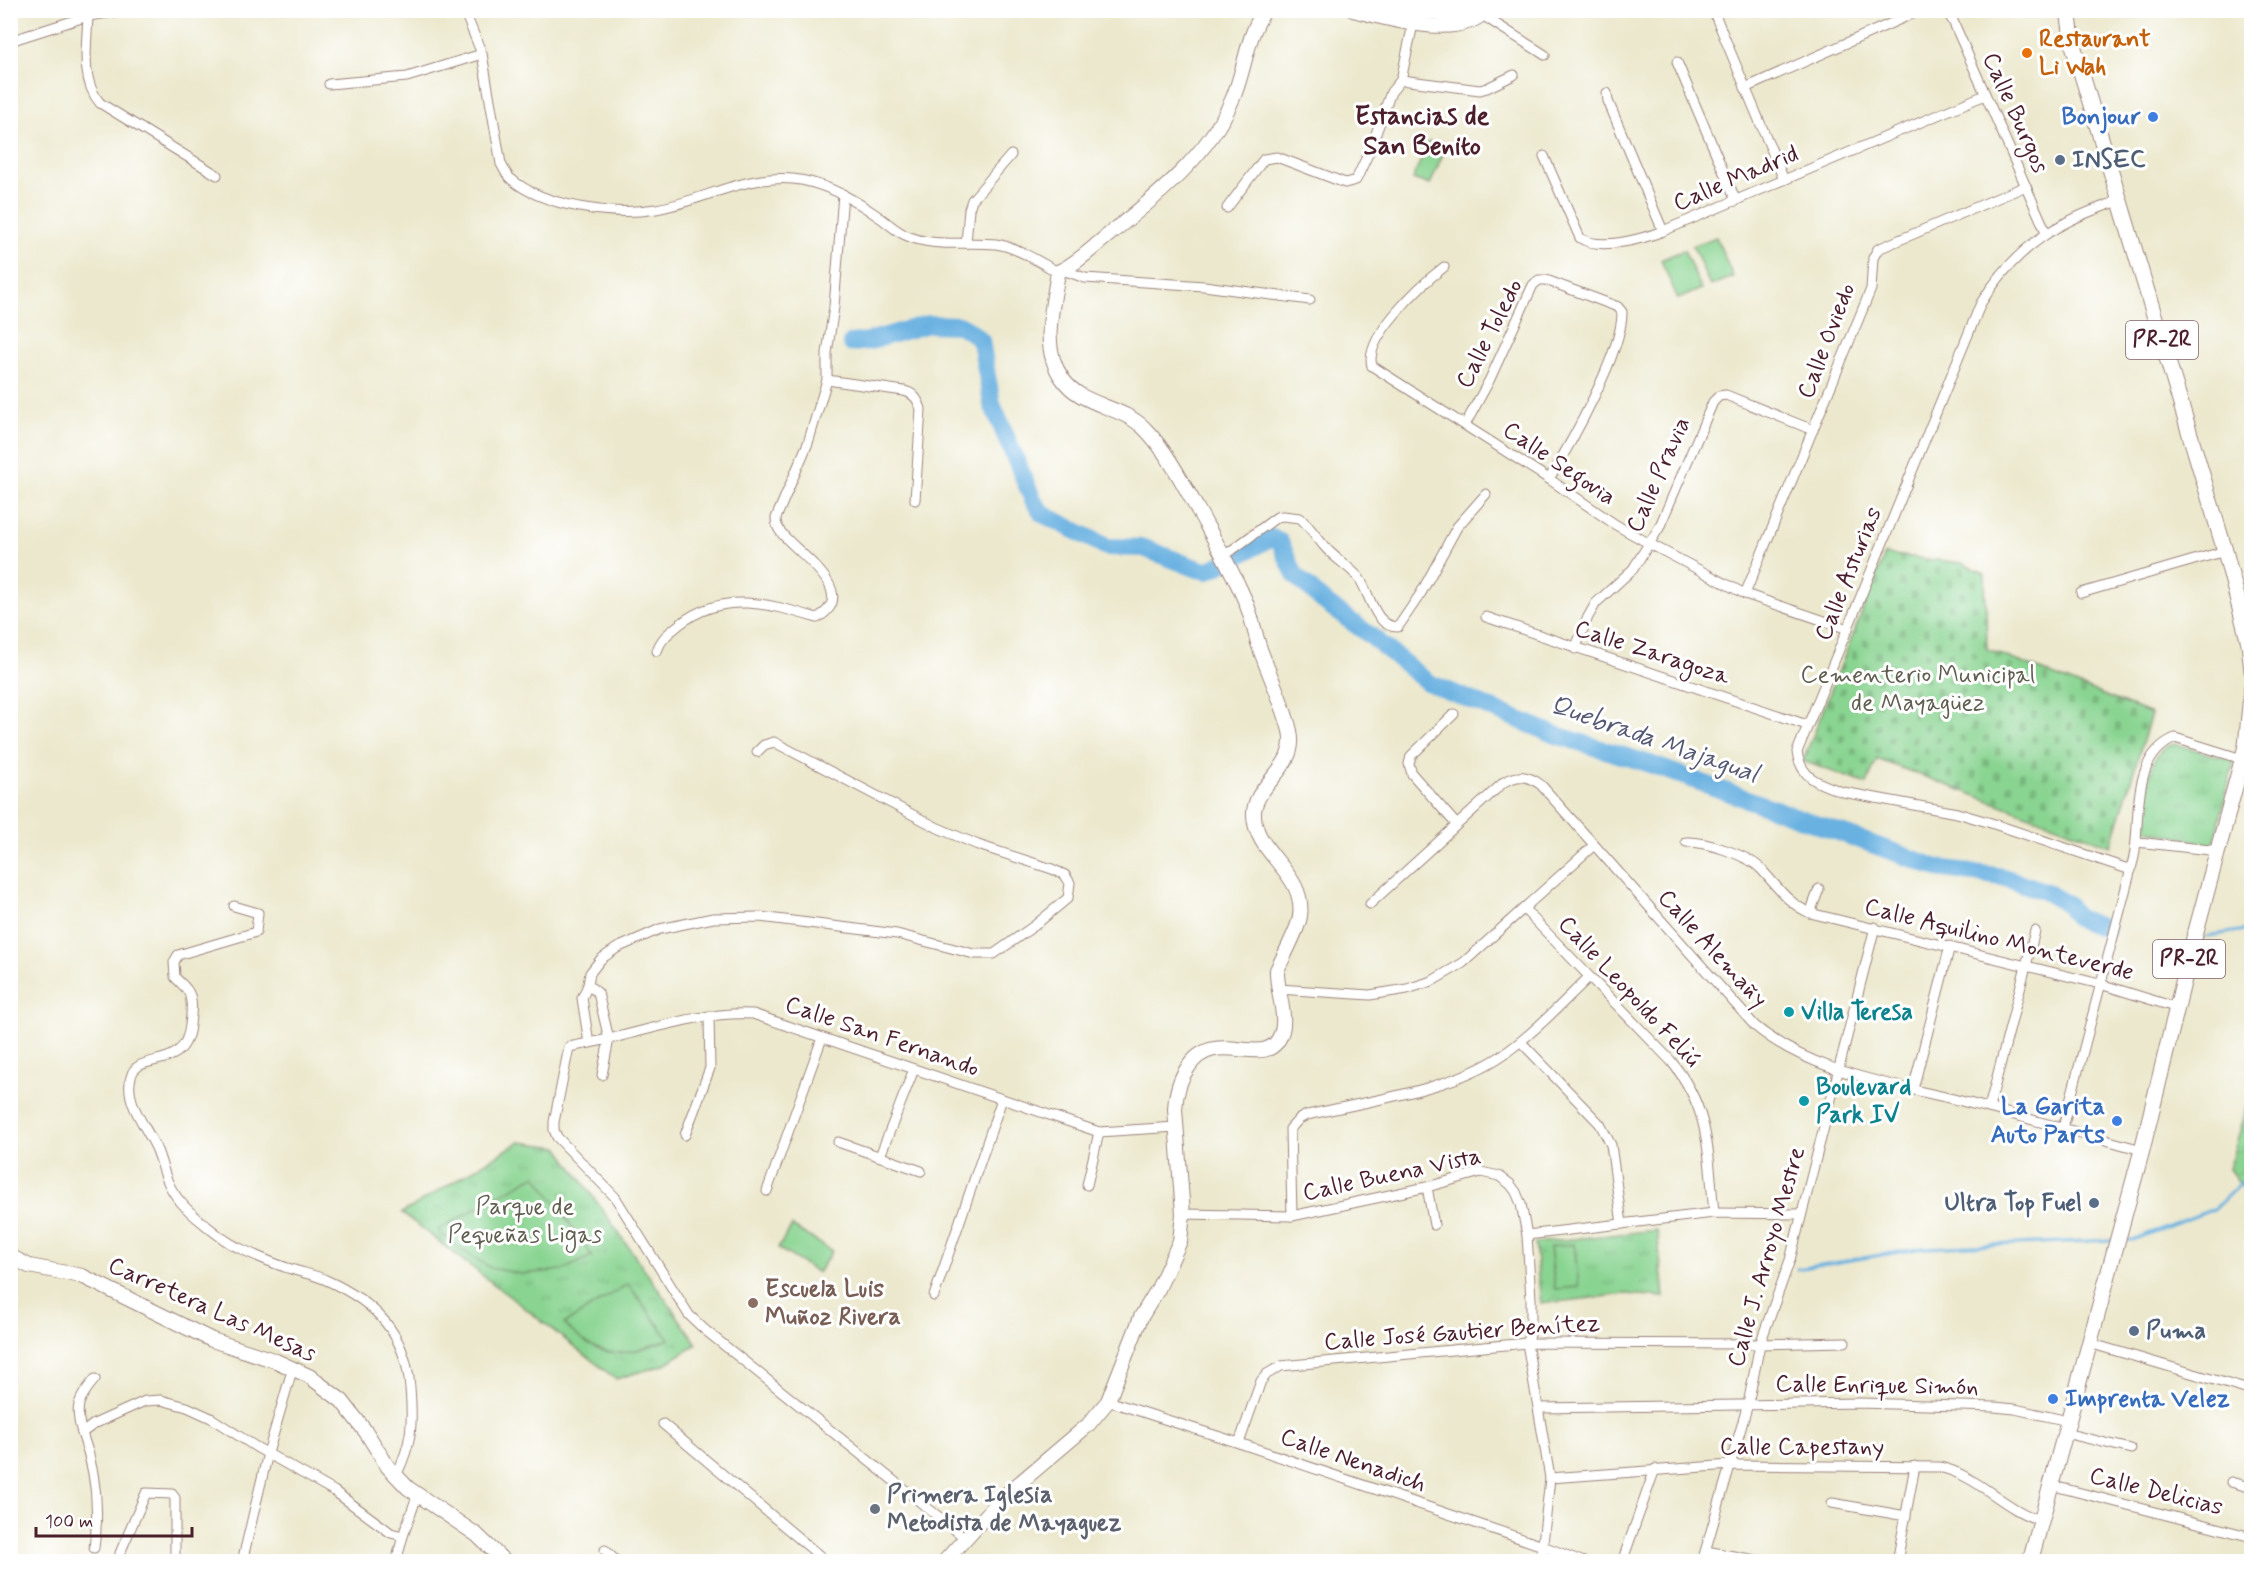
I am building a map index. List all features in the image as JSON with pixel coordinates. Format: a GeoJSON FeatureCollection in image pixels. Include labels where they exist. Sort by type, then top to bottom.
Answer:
{"type":"FeatureCollection","features":[{"type":"Feature","properties":{"kind":"main road","name":"PR-2R"},"geometry":{"type":"LineString","coordinates":[[2068,10],[2073,45],[2225,551],[2248,643],[2252,671]]}},
{"type":"Feature","properties":{"kind":"main road","name":"PR-2R"},"geometry":{"type":"LineString","coordinates":[[2030,1562],[2142,1150],[2192,946],[2247,749],[2252,684]]}},
{"type":"Feature","properties":{"kind":"street"},"geometry":{"type":"LineString","coordinates":[[10,41],[87,13],[128,10]]}},
{"type":"Feature","properties":{"kind":"street"},"geometry":{"type":"LineString","coordinates":[[464,10],[482,54],[501,164],[510,178],[540,196],[585,207],[638,211],[672,206],[754,179],[812,182],[860,203],[903,235],[936,242],[998,244],[1060,271],[1085,278],[1204,286],[1310,300]]}},
{"type":"Feature","properties":{"kind":"street"},"geometry":{"type":"LineString","coordinates":[[944,1562],[1002,1498],[1096,1418],[1108,1401],[1141,1317],[1158,1289],[1180,1241],[1184,1214],[1176,1127],[1176,1095],[1179,1083],[1197,1055],[1211,1048],[1258,1051],[1267,1049],[1279,1039],[1283,1027],[1277,970],[1300,917],[1299,898],[1294,881],[1258,832],[1253,813],[1257,800],[1288,757],[1292,741],[1285,713],[1259,646],[1245,600],[1224,556],[1172,462],[1143,427],[1133,419],[1071,389],[1061,378],[1050,352],[1049,333],[1060,271],[1148,203],[1202,147],[1232,102],[1256,22],[1265,10]]}},
{"type":"Feature","properties":{"kind":"street"},"geometry":{"type":"LineString","coordinates":[[1353,10],[1413,24],[1460,25],[1484,13],[1545,55]]}},
{"type":"Feature","properties":{"kind":"street"},"geometry":{"type":"LineString","coordinates":[[1713,10],[1784,180]]}},
{"type":"Feature","properties":{"kind":"street"},"geometry":{"type":"LineString","coordinates":[[1745,88],[1921,10]]}},
{"type":"Feature","properties":{"kind":"street","name":"Calle Burgos"},"geometry":{"type":"LineString","coordinates":[[1946,10],[1953,21],[2046,232]]}},
{"type":"Feature","properties":{"kind":"street"},"geometry":{"type":"LineString","coordinates":[[87,13],[87,70],[88,86],[92,94],[100,102],[217,175]]}},
{"type":"Feature","properties":{"kind":"street"},"geometry":{"type":"LineString","coordinates":[[1227,208],[1264,159],[1269,157],[1277,157],[1345,183],[1356,180],[1370,150],[1391,92],[1401,80],[1413,24]]}},
{"type":"Feature","properties":{"kind":"street"},"geometry":{"type":"LineString","coordinates":[[329,84],[407,77],[482,54]]}},
{"type":"Feature","properties":{"kind":"street"},"geometry":{"type":"LineString","coordinates":[[1677,62],[1736,201]]}},
{"type":"Feature","properties":{"kind":"street"},"geometry":{"type":"LineString","coordinates":[[1401,80],[1479,90],[1514,75]]}},
{"type":"Feature","properties":{"kind":"street"},"geometry":{"type":"LineString","coordinates":[[1607,93],[1608,101],[1663,231]]}},
{"type":"Feature","properties":{"kind":"street","name":"Calle Madrid"},"geometry":{"type":"LineString","coordinates":[[1544,156],[1580,238],[1598,244],[1635,239],[1663,231],[1736,201],[1985,95]]}},
{"type":"Feature","properties":{"kind":"street"},"geometry":{"type":"LineString","coordinates":[[966,243],[972,200],[1011,155]]}},
{"type":"Feature","properties":{"kind":"street","name":"Calle Oviedo"},"geometry":{"type":"LineString","coordinates":[[1745,594],[1871,290],[1873,258],[1878,249],[2026,186]]}},
{"type":"Feature","properties":{"kind":"street"},"geometry":{"type":"LineString","coordinates":[[657,651],[665,636],[691,615],[726,603],[794,611],[817,618],[828,610],[831,603],[830,587],[823,572],[779,531],[776,518],[808,443],[827,380],[827,353],[834,306],[843,194]]}},
{"type":"Feature","properties":{"kind":"street","name":"Calle Asturias"},"geometry":{"type":"LineString","coordinates":[[2120,201],[2088,211],[2046,232],[2008,267],[1981,303],[1797,752],[1801,768],[1807,775],[1826,786],[1844,792],[1957,813],[1991,822],[2131,870]]}},
{"type":"Feature","properties":{"kind":"street","name":"Calle Segovia"},"geometry":{"type":"LineString","coordinates":[[1444,267],[1428,279],[1401,308],[1372,348],[1370,360],[1372,366],[1549,479],[1616,525],[1650,544],[1745,594],[1848,629]]}},
{"type":"Feature","properties":{"kind":"street","name":"Calle Toledo"},"geometry":{"type":"LineString","coordinates":[[1465,425],[1489,381],[1533,285],[1539,279],[1618,307],[1622,312],[1620,331],[1601,380],[1565,454],[1549,479]]}},
{"type":"Feature","properties":{"kind":"street"},"geometry":{"type":"LineString","coordinates":[[827,380],[904,391],[910,393],[919,403],[921,409],[915,500]]}},
{"type":"Feature","properties":{"kind":"street","name":"Calle Pravia"},"geometry":{"type":"LineString","coordinates":[[1575,649],[1596,603],[1634,569],[1650,544],[1713,402],[1719,396],[1726,395],[1813,430]]}},
{"type":"Feature","properties":{"kind":"street"},"geometry":{"type":"LineString","coordinates":[[1224,556],[1277,518],[1283,516],[1300,518],[1324,546],[1358,578],[1372,608],[1378,615],[1397,627],[1401,625],[1421,592],[1457,527],[1486,494]]}},
{"type":"Feature","properties":{"kind":"street"},"geometry":{"type":"LineString","coordinates":[[2081,593],[2225,551]]}},
{"type":"Feature","properties":{"kind":"street","name":"Calle Zaragoza"},"geometry":{"type":"LineString","coordinates":[[1486,617],[1575,649],[1807,725]]}},
{"type":"Feature","properties":{"kind":"street"},"geometry":{"type":"LineString","coordinates":[[1454,714],[1414,752],[1409,764],[1412,774],[1456,824]]}},
{"type":"Feature","properties":{"kind":"street"},"geometry":{"type":"LineString","coordinates":[[2063,1128],[2131,870],[2137,842],[2139,794],[2150,761],[2162,746],[2175,738],[2247,749]]}},
{"type":"Feature","properties":{"kind":"street"},"geometry":{"type":"LineString","coordinates":[[757,753],[764,746],[774,742],[938,828],[978,845],[1065,875],[1070,883],[1068,898],[1003,950],[994,954],[974,954],[897,934],[760,917],[713,918],[687,922],[660,929],[617,948],[590,973],[582,998],[589,1042],[569,1047],[554,1130],[557,1137],[615,1197],[689,1315],[964,1538]]}},
{"type":"Feature","properties":{"kind":"street","name":"Calle Alemañy"},"geometry":{"type":"LineString","coordinates":[[1370,904],[1504,782],[1512,777],[1526,777],[1540,785],[1755,1026],[1778,1044],[1838,1070],[2142,1150]]}},
{"type":"Feature","properties":{"kind":"street","name":"Calle Aquilino Monteverde"},"geometry":{"type":"LineString","coordinates":[[1686,842],[1695,842],[1747,859],[1760,867],[1786,898],[1797,907],[1810,913],[1875,927],[2100,984],[2178,1008]]}},
{"type":"Feature","properties":{"kind":"street"},"geometry":{"type":"LineString","coordinates":[[2137,842],[2219,851]]}},
{"type":"Feature","properties":{"kind":"street"},"geometry":{"type":"LineString","coordinates":[[1278,989],[1371,995],[1419,986],[1463,963],[1593,846]]}},
{"type":"Feature","properties":{"kind":"street"},"geometry":{"type":"LineString","coordinates":[[1810,913],[1819,889]]}},
{"type":"Feature","properties":{"kind":"street"},"geometry":{"type":"LineString","coordinates":[[234,906],[258,913],[256,932],[178,955],[174,962],[175,977],[189,991],[191,1005],[189,1036],[184,1047],[179,1050],[160,1061],[142,1063],[135,1068],[131,1075],[131,1095],[156,1148],[169,1184],[192,1215],[236,1247],[291,1269],[327,1280],[354,1295],[378,1314],[394,1332],[409,1375],[411,1419],[410,1443],[396,1476]]}},
{"type":"Feature","properties":{"kind":"street","name":"Calle Leopoldo Feliú"},"geometry":{"type":"LineString","coordinates":[[1524,909],[1686,1079],[1695,1096],[1706,1130],[1714,1213]]}},
{"type":"Feature","properties":{"kind":"street","name":"Calle J. Arroyo Mestre"},"geometry":{"type":"LineString","coordinates":[[1702,1562],[1748,1404],[1760,1344],[1790,1260],[1875,927]]}},
{"type":"Feature","properties":{"kind":"street"},"geometry":{"type":"LineString","coordinates":[[1989,1108],[2035,931]]}},
{"type":"Feature","properties":{"kind":"street"},"geometry":{"type":"LineString","coordinates":[[1913,1089],[1950,946]]}},
{"type":"Feature","properties":{"kind":"street"},"geometry":{"type":"LineString","coordinates":[[1292,1216],[1290,1129],[1299,1119],[1307,1115],[1449,1081],[1488,1064],[1521,1042],[1589,977]]}},
{"type":"Feature","properties":{"kind":"street"},"geometry":{"type":"LineString","coordinates":[[588,984],[598,993],[609,1039],[602,1075]]}},
{"type":"Feature","properties":{"kind":"street","name":"Calle San Fernando"},"geometry":{"type":"LineString","coordinates":[[589,1042],[709,1016],[753,1014],[1099,1132],[1176,1127]]}},
{"type":"Feature","properties":{"kind":"street"},"geometry":{"type":"LineString","coordinates":[[685,1135],[710,1068],[709,1016]]}},
{"type":"Feature","properties":{"kind":"street"},"geometry":{"type":"LineString","coordinates":[[767,1191],[822,1038]]}},
{"type":"Feature","properties":{"kind":"street"},"geometry":{"type":"LineString","coordinates":[[1521,1042],[1600,1124],[1607,1135],[1611,1145],[1622,1224]]}},
{"type":"Feature","properties":{"kind":"street"},"geometry":{"type":"LineString","coordinates":[[880,1156],[914,1069]]}},
{"type":"Feature","properties":{"kind":"street"},"geometry":{"type":"LineString","coordinates":[[934,1296],[1002,1099]]}},
{"type":"Feature","properties":{"kind":"street"},"geometry":{"type":"LineString","coordinates":[[1087,1185],[1099,1132]]}},
{"type":"Feature","properties":{"kind":"street"},"geometry":{"type":"LineString","coordinates":[[838,1142],[921,1171]]}},
{"type":"Feature","properties":{"kind":"street","name":"Calle Buena Vista"},"geometry":{"type":"LineString","coordinates":[[1184,1214],[1292,1216],[1427,1187],[1481,1172],[1499,1176],[1510,1184],[1521,1204],[1527,1235],[1531,1299],[1531,1332],[1527,1344],[1540,1408],[1550,1478],[1541,1562]]}},
{"type":"Feature","properties":{"kind":"street"},"geometry":{"type":"LineString","coordinates":[[1427,1187],[1434,1225]]}},
{"type":"Feature","properties":{"kind":"street"},"geometry":{"type":"LineString","coordinates":[[1527,1235],[1714,1213],[1801,1214]]}},
{"type":"Feature","properties":{"kind":"street","name":"Carretera Las Mesas"},"geometry":{"type":"LineString","coordinates":[[10,1256],[29,1266],[82,1276],[212,1340],[293,1367],[331,1390],[342,1401],[396,1476],[417,1496],[477,1535],[505,1562]]}},
{"type":"Feature","properties":{"kind":"street","name":"Calle José Gautier Benítez"},"geometry":{"type":"LineString","coordinates":[[1239,1443],[1262,1381],[1267,1374],[1281,1366],[1527,1344],[1845,1342]]}},
{"type":"Feature","properties":{"kind":"street"},"geometry":{"type":"LineString","coordinates":[[2089,1342],[2252,1390]]}},
{"type":"Feature","properties":{"kind":"street"},"geometry":{"type":"LineString","coordinates":[[242,1562],[268,1453],[293,1367]]}},
{"type":"Feature","properties":{"kind":"street"},"geometry":{"type":"LineString","coordinates":[[94,1548],[98,1512],[94,1475],[77,1414],[86,1389],[95,1379]]}},
{"type":"Feature","properties":{"kind":"street"},"geometry":{"type":"LineString","coordinates":[[82,1433],[90,1426],[132,1406],[145,1401],[161,1400],[198,1412],[346,1499],[391,1533],[403,1536]]}},
{"type":"Feature","properties":{"kind":"street","name":"Calle Nenadich"},"geometry":{"type":"LineString","coordinates":[[1108,1401],[1239,1443],[1584,1562]]}},
{"type":"Feature","properties":{"kind":"street","name":"Calle Enrique Simón"},"geometry":{"type":"LineString","coordinates":[[1540,1408],[1859,1403],[1994,1407],[2025,1411],[2131,1449]]}},
{"type":"Feature","properties":{"kind":"street"},"geometry":{"type":"LineString","coordinates":[[663,1424],[827,1562]]}},
{"type":"Feature","properties":{"kind":"street","name":"Calle Capestany"},"geometry":{"type":"LineString","coordinates":[[1550,1478],[1731,1465],[1939,1467],[1959,1472],[2016,1510],[2040,1520]]}},
{"type":"Feature","properties":{"kind":"street"},"geometry":{"type":"LineString","coordinates":[[1897,1562],[1916,1466]]}},
{"type":"Feature","properties":{"kind":"street"},"geometry":{"type":"LineString","coordinates":[[1622,1562],[1655,1469]]}},
{"type":"Feature","properties":{"kind":"street"},"geometry":{"type":"LineString","coordinates":[[2231,1482],[2252,1488]]}},
{"type":"Feature","properties":{"kind":"street","name":"Calle Delicias"},"geometry":{"type":"LineString","coordinates":[[2050,1485],[2252,1537]]}},
{"type":"Feature","properties":{"kind":"street"},"geometry":{"type":"LineString","coordinates":[[120,1553],[146,1493],[167,1493],[172,1494],[175,1498],[175,1562]]}},
{"type":"Feature","properties":{"kind":"street"},"geometry":{"type":"LineString","coordinates":[[396,1562],[417,1496]]}},
{"type":"Feature","properties":{"kind":"street"},"geometry":{"type":"LineString","coordinates":[[1832,1503],[1906,1516]]}},
{"type":"Feature","properties":{"kind":"street"},"geometry":{"type":"LineString","coordinates":[[605,1550],[616,1562]]}},
{"type":"Feature","properties":{"kind":"street"},"geometry":{"type":"LineString","coordinates":[[1706,1551],[1766,1562]]}},
{"type":"Feature","properties":{"kind":"green space"},"geometry":{"type":"Polygon","coordinates":[[[1428,142],[1445,149],[1430,185],[1413,179],[1428,142]]]}},
{"type":"Feature","properties":{"kind":"green space"},"geometry":{"type":"Polygon","coordinates":[[[1716,237],[1733,277],[1710,286],[1693,246],[1716,237]]]}},
{"type":"Feature","properties":{"kind":"green space"},"geometry":{"type":"Polygon","coordinates":[[[1684,250],[1701,289],[1678,299],[1661,260],[1684,250]]]}},
{"type":"Feature","properties":{"kind":"green space","name":"Cementerio Municipal de Mayagüez"},"geometry":{"type":"Polygon","coordinates":[[[1885,554],[1962,563],[1985,574],[1987,649],[2151,714],[2111,846],[1877,759],[1867,784],[1803,761],[1885,554]]]}},
{"type":"Feature","properties":{"kind":"green space"},"geometry":{"type":"Polygon","coordinates":[[[2175,744],[2234,761],[2214,845],[2147,830],[2148,788],[2152,766],[2162,750],[2175,744]]]}},
{"type":"Feature","properties":{"kind":"green space"},"geometry":{"type":"Polygon","coordinates":[[[2251,1093],[2251,1198],[2229,1169],[2251,1093]]]}},
{"type":"Feature","properties":{"kind":"green space","name":"Parque de Pequeñas Ligas"},"geometry":{"type":"Polygon","coordinates":[[[519,1142],[558,1147],[697,1344],[664,1365],[616,1379],[402,1213],[519,1142]]]}},
{"type":"Feature","properties":{"kind":"green space"},"geometry":{"type":"Polygon","coordinates":[[[536,1175],[592,1256],[563,1270],[521,1274],[491,1268],[460,1249],[438,1230],[536,1175]]]}},
{"type":"Feature","properties":{"kind":"green space"},"geometry":{"type":"Polygon","coordinates":[[[792,1226],[832,1251],[818,1273],[778,1248],[792,1226]]]}},
{"type":"Feature","properties":{"kind":"green space"},"geometry":{"type":"Polygon","coordinates":[[[1657,1230],[1664,1297],[1626,1294],[1541,1304],[1535,1243],[1657,1230]]]}},
{"type":"Feature","properties":{"kind":"green space"},"geometry":{"type":"Polygon","coordinates":[[[1574,1244],[1579,1287],[1555,1289],[1550,1247],[1574,1244]]]}},
{"type":"Feature","properties":{"kind":"green space"},"geometry":{"type":"Polygon","coordinates":[[[628,1284],[669,1339],[638,1350],[613,1352],[590,1345],[564,1324],[628,1284]]]}},
{"type":"Feature","properties":{"kind":"waterway","name":"Quebrada Majagual"},"geometry":{"type":"LineString","coordinates":[[851,343],[869,341],[928,324],[959,325],[970,331],[981,341],[992,404],[1033,500],[1043,514],[1107,547],[1144,548],[1207,571],[1220,565]]}},
{"type":"Feature","properties":{"kind":"waterway","name":"Quebrada Majagual"},"geometry":{"type":"LineString","coordinates":[[1232,559],[1272,537],[1280,542],[1295,575],[1322,600],[1427,682],[1553,734],[1647,763],[1938,868],[2003,877],[2044,891],[2067,904],[2077,918],[2106,929]]}},
{"type":"Feature","properties":{"kind":"waterway","name":"Quebrada Majagual"},"geometry":{"type":"LineString","coordinates":[[2207,936],[2252,929]]}},
{"type":"Feature","properties":{"kind":"waterway"},"geometry":{"type":"LineString","coordinates":[[2121,1240],[2132,1240],[2214,1209],[2252,1172]]}},
{"type":"Feature","properties":{"kind":"waterway"},"geometry":{"type":"LineString","coordinates":[[1797,1269],[1923,1248],[2112,1240]]}},
{"type":"Feature","properties":{"kind":"place","name":"Restaurant Li Wah"},"geometry":{"type":"Point","coordinates":[2027,53]}},
{"type":"Feature","properties":{"kind":"place","name":"Bonjour"},"geometry":{"type":"Point","coordinates":[2153,117]}},
{"type":"Feature","properties":{"kind":"place","name":"INSEC"},"geometry":{"type":"Point","coordinates":[2060,160]}},
{"type":"Feature","properties":{"kind":"place","name":"Villa Teresa"},"geometry":{"type":"Point","coordinates":[1789,1012]}},
{"type":"Feature","properties":{"kind":"place","name":"Boulevard Park IV"},"geometry":{"type":"Point","coordinates":[1804,1101]}},
{"type":"Feature","properties":{"kind":"place","name":"La Garita Auto Parts"},"geometry":{"type":"Point","coordinates":[2117,1121]}},
{"type":"Feature","properties":{"kind":"place","name":"Ultra Top Fuel"},"geometry":{"type":"Point","coordinates":[2094,1203]}},
{"type":"Feature","properties":{"kind":"place","name":"Escuela Luis Muñoz Rivera"},"geometry":{"type":"Point","coordinates":[753,1303]}},
{"type":"Feature","properties":{"kind":"place","name":"Puma"},"geometry":{"type":"Point","coordinates":[2134,1331]}},
{"type":"Feature","properties":{"kind":"place","name":"Imprenta Velez"},"geometry":{"type":"Point","coordinates":[2053,1399]}},
{"type":"Feature","properties":{"kind":"place","name":"Primera Iglesia Metodista de Mayaguez"},"geometry":{"type":"Point","coordinates":[875,1509]}},
{"type":"Feature","properties":{"kind":"district","name":"Estancias de San Benito"},"geometry":{"type":"Point","coordinates":[1422,132]}}]}
